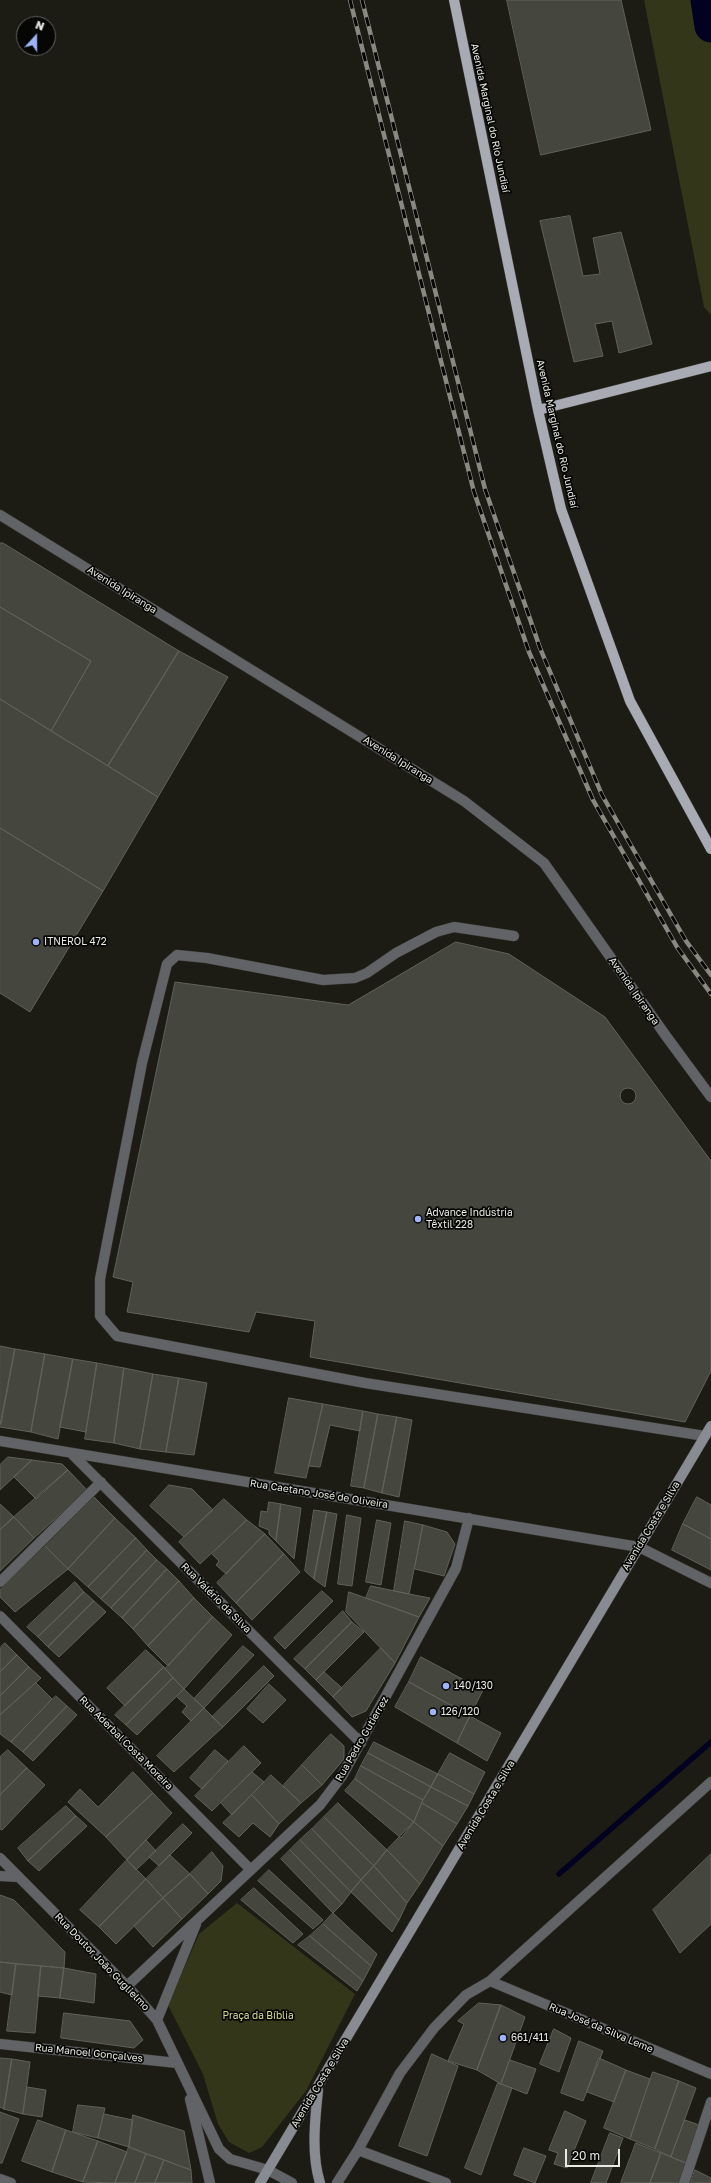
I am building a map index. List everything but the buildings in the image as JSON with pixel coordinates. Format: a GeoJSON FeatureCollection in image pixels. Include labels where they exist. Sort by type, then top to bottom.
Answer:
{"type":"FeatureCollection","features":[{"type":"Feature","properties":{"kind":"main road","name":"Avenida Marginal do Rio Jundiaí"},"geometry":{"type":"LineString","coordinates":[[454,0],[538,410],[561,509],[630,701],[711,849]]}},
{"type":"Feature","properties":{"kind":"main road"},"geometry":{"type":"LineString","coordinates":[[538,410],[711,366]]}},
{"type":"Feature","properties":{"kind":"main road","name":"Avenida Costa e Silva"},"geometry":{"type":"LineString","coordinates":[[260,2183],[711,1426]]}},
{"type":"Feature","properties":{"kind":"main road"},"geometry":{"type":"LineString","coordinates":[[319,2086],[315,2123],[317,2174],[320,2183]]}},
{"type":"Feature","properties":{"kind":"street","name":"Avenida Ipiranga"},"geometry":{"type":"LineString","coordinates":[[0,515],[464,801],[544,863],[711,1097]]}},
{"type":"Feature","properties":{"kind":"street"},"geometry":{"type":"LineString","coordinates":[[514,936],[454,927],[436,932],[396,952],[367,974],[355,978],[323,980],[207,958],[177,955],[167,964],[142,1063],[100,1279],[100,1316],[117,1336],[364,1383],[705,1436]]}},
{"type":"Feature","properties":{"kind":"street","name":"Rua Caetano José de Oliveira"},"geometry":{"type":"LineString","coordinates":[[0,1441],[639,1547],[711,1583]]}},
{"type":"Feature","properties":{"kind":"street","name":"Rua Valério da Silva"},"geometry":{"type":"LineString","coordinates":[[72,1453],[361,1743]]}},
{"type":"Feature","properties":{"kind":"street"},"geometry":{"type":"LineString","coordinates":[[0,1582],[101,1482]]}},
{"type":"Feature","properties":{"kind":"street","name":"Rua Pedro Gutierrez"},"geometry":{"type":"LineString","coordinates":[[127,1986],[320,1805],[342,1776],[456,1568],[469,1518]]}},
{"type":"Feature","properties":{"kind":"street","name":"Rua Aderbal Costa Moreira"},"geometry":{"type":"LineString","coordinates":[[0,1616],[251,1870]]}},
{"type":"Feature","properties":{"kind":"street"},"geometry":{"type":"LineString","coordinates":[[337,2183],[358,2150],[400,2073],[434,2028],[466,1995],[490,1981],[711,1782]]}},
{"type":"Feature","properties":{"kind":"street","name":"Rua Doutor João Guglielmo"},"geometry":{"type":"LineString","coordinates":[[0,1858],[127,1986],[157,2020],[219,2149],[230,2159],[268,2170],[292,2183]]}},
{"type":"Feature","properties":{"kind":"street"},"geometry":{"type":"LineString","coordinates":[[0,1876],[19,1877]]}},
{"type":"Feature","properties":{"kind":"street"},"geometry":{"type":"LineString","coordinates":[[157,2020],[198,1920]]}},
{"type":"Feature","properties":{"kind":"street","name":"Rua José da Silva Leme"},"geometry":{"type":"LineString","coordinates":[[490,1981],[711,2074]]}},
{"type":"Feature","properties":{"kind":"street","name":"Rua Manoel Gonçalves"},"geometry":{"type":"LineString","coordinates":[[0,2044],[177,2062]]}},
{"type":"Feature","properties":{"kind":"street","name":"Rua Doutor João Guglielmo"},"geometry":{"type":"LineString","coordinates":[[186,2080],[210,2183]]}},
{"type":"Feature","properties":{"kind":"street"},"geometry":{"type":"LineString","coordinates":[[684,2183],[711,2102]]}},
{"type":"Feature","properties":{"kind":"street"},"geometry":{"type":"LineString","coordinates":[[358,2150],[446,2183]]}},
{"type":"Feature","properties":{"kind":"street"},"geometry":{"type":"LineString","coordinates":[[0,2179],[11,2183]]}},
{"type":"Feature","properties":{"kind":"green space"},"geometry":{"type":"Polygon","coordinates":[[[644,0],[711,0],[711,315],[704,307],[644,0]]]}},
{"type":"Feature","properties":{"kind":"green space","name":"Praça da Bíblia"},"geometry":{"type":"Polygon","coordinates":[[[237,1903],[355,1994],[306,2091],[262,2147],[249,2153],[229,2142],[218,2124],[203,2074],[168,2005],[199,1934],[237,1903]]]}},
{"type":"Feature","properties":{"kind":"waterway"},"geometry":{"type":"LineString","coordinates":[[707,0],[711,26]]}},
{"type":"Feature","properties":{"kind":"waterway"},"geometry":{"type":"LineString","coordinates":[[559,1874],[711,1742]]}},
{"type":"Feature","properties":{"kind":"railway"},"geometry":{"type":"LineString","coordinates":[[350,0],[474,492],[529,652],[593,800],[677,947],[711,994]]}},
{"type":"Feature","properties":{"kind":"railway"},"geometry":{"type":"LineString","coordinates":[[362,0],[485,489],[540,648],[602,795],[686,941],[711,975]]}},
{"type":"Feature","properties":{"kind":"place","name":"ITNEROL 472"},"geometry":{"type":"Point","coordinates":[36,942]}},
{"type":"Feature","properties":{"kind":"place","name":"Advance Indústria Têxtil 228"},"geometry":{"type":"Point","coordinates":[418,1219]}},
{"type":"Feature","properties":{"kind":"place","name":"140/130"},"geometry":{"type":"Point","coordinates":[446,1686]}},
{"type":"Feature","properties":{"kind":"place","name":"126/120"},"geometry":{"type":"Point","coordinates":[433,1712]}},
{"type":"Feature","properties":{"kind":"place","name":"661/411"},"geometry":{"type":"Point","coordinates":[503,2038]}}]}
